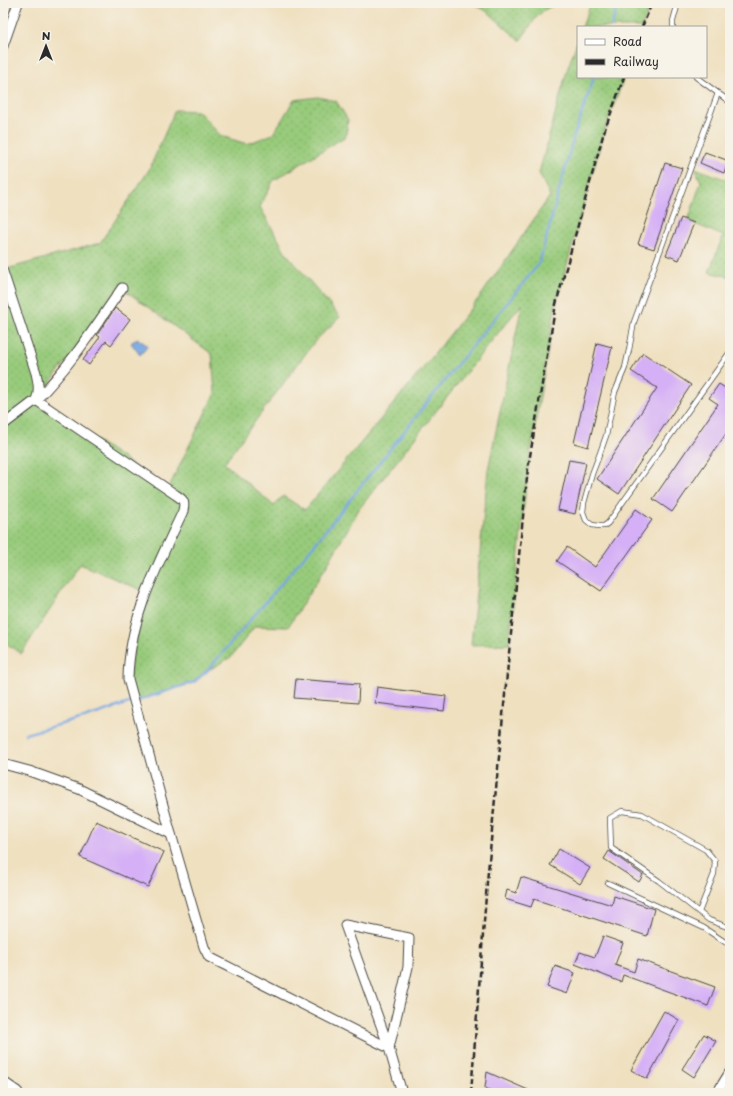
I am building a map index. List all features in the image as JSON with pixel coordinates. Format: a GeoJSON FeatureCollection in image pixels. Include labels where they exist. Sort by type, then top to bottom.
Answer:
{"type":"FeatureCollection","features":[{"type":"Feature","properties":{"kind":"main road"},"geometry":{"type":"LineString","coordinates":[[4,1085],[16,1093]]}},
{"type":"Feature","properties":{"kind":"street"},"geometry":{"type":"LineString","coordinates":[[3,46],[18,3]]}},
{"type":"Feature","properties":{"kind":"street"},"geometry":{"type":"LineString","coordinates":[[3,272],[36,373],[38,388],[36,400]]}},
{"type":"Feature","properties":{"kind":"street"},"geometry":{"type":"LineString","coordinates":[[3,426],[36,400],[52,384],[75,356],[122,288]]}},
{"type":"Feature","properties":{"kind":"street"},"geometry":{"type":"LineString","coordinates":[[36,400],[183,500],[183,511],[150,583],[140,609],[128,665],[128,679],[171,834],[204,947],[209,957],[389,1048]]}},
{"type":"Feature","properties":{"kind":"street"},"geometry":{"type":"LineString","coordinates":[[3,764],[29,771],[79,789],[171,834]]}},
{"type":"Feature","properties":{"kind":"street"},"geometry":{"type":"LineString","coordinates":[[389,1048],[408,967],[409,938],[345,924],[389,1048],[402,1093]]}},
{"type":"Feature","properties":{"kind":"street"},"geometry":{"type":"LineString","coordinates":[[716,1093],[730,1072]]}},
{"type":"Feature","properties":{"kind":"street"},"geometry":{"type":"LineString","coordinates":[[4,1085],[22,1093]]}},
{"type":"Feature","properties":{"kind":"lane"},"geometry":{"type":"LineString","coordinates":[[673,26],[678,3]]}},
{"type":"Feature","properties":{"kind":"lane"},"geometry":{"type":"LineString","coordinates":[[697,78],[730,102]]}},
{"type":"Feature","properties":{"kind":"lane"},"geometry":{"type":"LineString","coordinates":[[718,93],[634,322],[629,350],[615,392],[606,436],[592,474],[584,503],[583,512],[586,520],[592,525],[604,526],[608,524],[730,352]]}},
{"type":"Feature","properties":{"kind":"lane"},"geometry":{"type":"LineString","coordinates":[[699,912],[714,874],[715,861],[706,850],[642,814],[622,811],[610,818],[611,848],[659,881],[709,920],[730,928]]}},
{"type":"Feature","properties":{"kind":"lane"},"geometry":{"type":"LineString","coordinates":[[608,883],[704,928],[730,944]]}},
{"type":"Feature","properties":{"kind":"green space"},"geometry":{"type":"Polygon","coordinates":[[[472,3],[558,3],[544,10],[535,19],[520,41],[488,12],[472,3]]]}},
{"type":"Feature","properties":{"kind":"green space"},"geometry":{"type":"Polygon","coordinates":[[[591,3],[652,3],[642,26],[582,26],[591,3]]]}},
{"type":"Feature","properties":{"kind":"green space"},"geometry":{"type":"Polygon","coordinates":[[[577,42],[577,78],[624,78],[604,132],[556,304],[528,468],[509,644],[471,645],[488,470],[522,304],[359,509],[329,562],[288,627],[255,626],[231,657],[207,671],[194,682],[134,702],[128,679],[146,592],[80,564],[21,654],[3,641],[3,270],[100,243],[149,170],[175,110],[198,111],[221,136],[247,144],[273,134],[294,100],[318,97],[336,101],[348,120],[346,136],[273,181],[260,207],[286,253],[340,317],[315,341],[224,463],[274,506],[283,496],[305,510],[429,361],[482,294],[550,196],[539,173],[567,70],[577,42]],[[122,288],[37,400],[168,489],[215,393],[212,354],[122,288]]]}},
{"type":"Feature","properties":{"kind":"green space"},"geometry":{"type":"Polygon","coordinates":[[[695,168],[730,181],[730,277],[709,272],[723,236],[688,221],[701,182],[695,168]]]}},
{"type":"Feature","properties":{"kind":"water"},"geometry":{"type":"Polygon","coordinates":[[[137,338],[148,346],[140,355],[131,343],[137,338]]]}},
{"type":"Feature","properties":{"kind":"building"},"geometry":{"type":"Polygon","coordinates":[[[705,152],[729,161],[724,173],[700,163],[705,152]]]}},
{"type":"Feature","properties":{"kind":"building"},"geometry":{"type":"Polygon","coordinates":[[[665,163],[682,168],[654,249],[638,244],[665,163]]]}},
{"type":"Feature","properties":{"kind":"building"},"geometry":{"type":"Polygon","coordinates":[[[681,218],[694,223],[679,260],[666,255],[681,218]]]}},
{"type":"Feature","properties":{"kind":"building"},"geometry":{"type":"Polygon","coordinates":[[[115,308],[130,319],[111,345],[106,341],[89,365],[83,360],[100,337],[97,335],[115,308]]]}},
{"type":"Feature","properties":{"kind":"building"},"geometry":{"type":"Polygon","coordinates":[[[597,343],[612,347],[588,447],[574,443],[597,343]]]}},
{"type":"Feature","properties":{"kind":"building"},"geometry":{"type":"Polygon","coordinates":[[[643,353],[691,385],[619,494],[597,479],[657,388],[631,371],[643,353]]]}},
{"type":"Feature","properties":{"kind":"building"},"geometry":{"type":"Polygon","coordinates":[[[719,384],[730,391],[730,428],[672,512],[653,499],[718,404],[709,398],[719,384]]]}},
{"type":"Feature","properties":{"kind":"building"},"geometry":{"type":"Polygon","coordinates":[[[569,460],[586,463],[575,514],[558,510],[569,460]]]}},
{"type":"Feature","properties":{"kind":"building"},"geometry":{"type":"Polygon","coordinates":[[[636,509],[652,520],[601,591],[557,561],[567,547],[595,567],[636,509]]]}},
{"type":"Feature","properties":{"kind":"building"},"geometry":{"type":"Polygon","coordinates":[[[296,679],[359,684],[358,703],[294,698],[296,679]]]}},
{"type":"Feature","properties":{"kind":"building"},"geometry":{"type":"Polygon","coordinates":[[[377,687],[446,696],[444,711],[375,703],[377,687]]]}},
{"type":"Feature","properties":{"kind":"building"},"geometry":{"type":"Polygon","coordinates":[[[96,821],[164,852],[148,887],[80,857],[96,821]]]}},
{"type":"Feature","properties":{"kind":"building"},"geometry":{"type":"Polygon","coordinates":[[[559,849],[590,868],[580,884],[550,865],[559,849]]]}},
{"type":"Feature","properties":{"kind":"building"},"geometry":{"type":"Polygon","coordinates":[[[609,851],[643,875],[639,882],[604,859],[609,851]]]}},
{"type":"Feature","properties":{"kind":"building"},"geometry":{"type":"Polygon","coordinates":[[[521,877],[612,905],[614,896],[654,909],[647,936],[534,899],[531,907],[505,899],[507,890],[516,893],[521,877]]]}},
{"type":"Feature","properties":{"kind":"building"},"geometry":{"type":"Polygon","coordinates":[[[603,936],[623,943],[615,965],[634,972],[638,959],[715,987],[708,1006],[623,975],[621,982],[575,964],[580,952],[595,957],[603,936]]]}},
{"type":"Feature","properties":{"kind":"building"},"geometry":{"type":"Polygon","coordinates":[[[555,966],[575,973],[567,994],[547,987],[555,966]]]}},
{"type":"Feature","properties":{"kind":"building"},"geometry":{"type":"Polygon","coordinates":[[[664,1011],[679,1020],[647,1079],[631,1070],[664,1011]]]}},
{"type":"Feature","properties":{"kind":"building"},"geometry":{"type":"Polygon","coordinates":[[[704,1034],[716,1041],[694,1077],[682,1069],[704,1034]]]}},
{"type":"Feature","properties":{"kind":"building"},"geometry":{"type":"Polygon","coordinates":[[[487,1072],[535,1093],[497,1093],[485,1088],[487,1072]]]}},
{"type":"Feature","properties":{"kind":"waterway"},"geometry":{"type":"LineString","coordinates":[[611,26],[619,3]]}},
{"type":"Feature","properties":{"kind":"waterway"},"geometry":{"type":"LineString","coordinates":[[137,701],[194,682],[207,671],[314,545],[537,266],[541,257],[573,139],[594,78]]}},
{"type":"Feature","properties":{"kind":"waterway"},"geometry":{"type":"LineString","coordinates":[[25,734],[84,718],[132,702]]}},
{"type":"Feature","properties":{"kind":"railway"},"geometry":{"type":"LineString","coordinates":[[642,26],[652,3]]}},
{"type":"Feature","properties":{"kind":"railway"},"geometry":{"type":"LineString","coordinates":[[471,1093],[487,882],[528,468],[556,304],[604,132],[624,78]]}}]}
